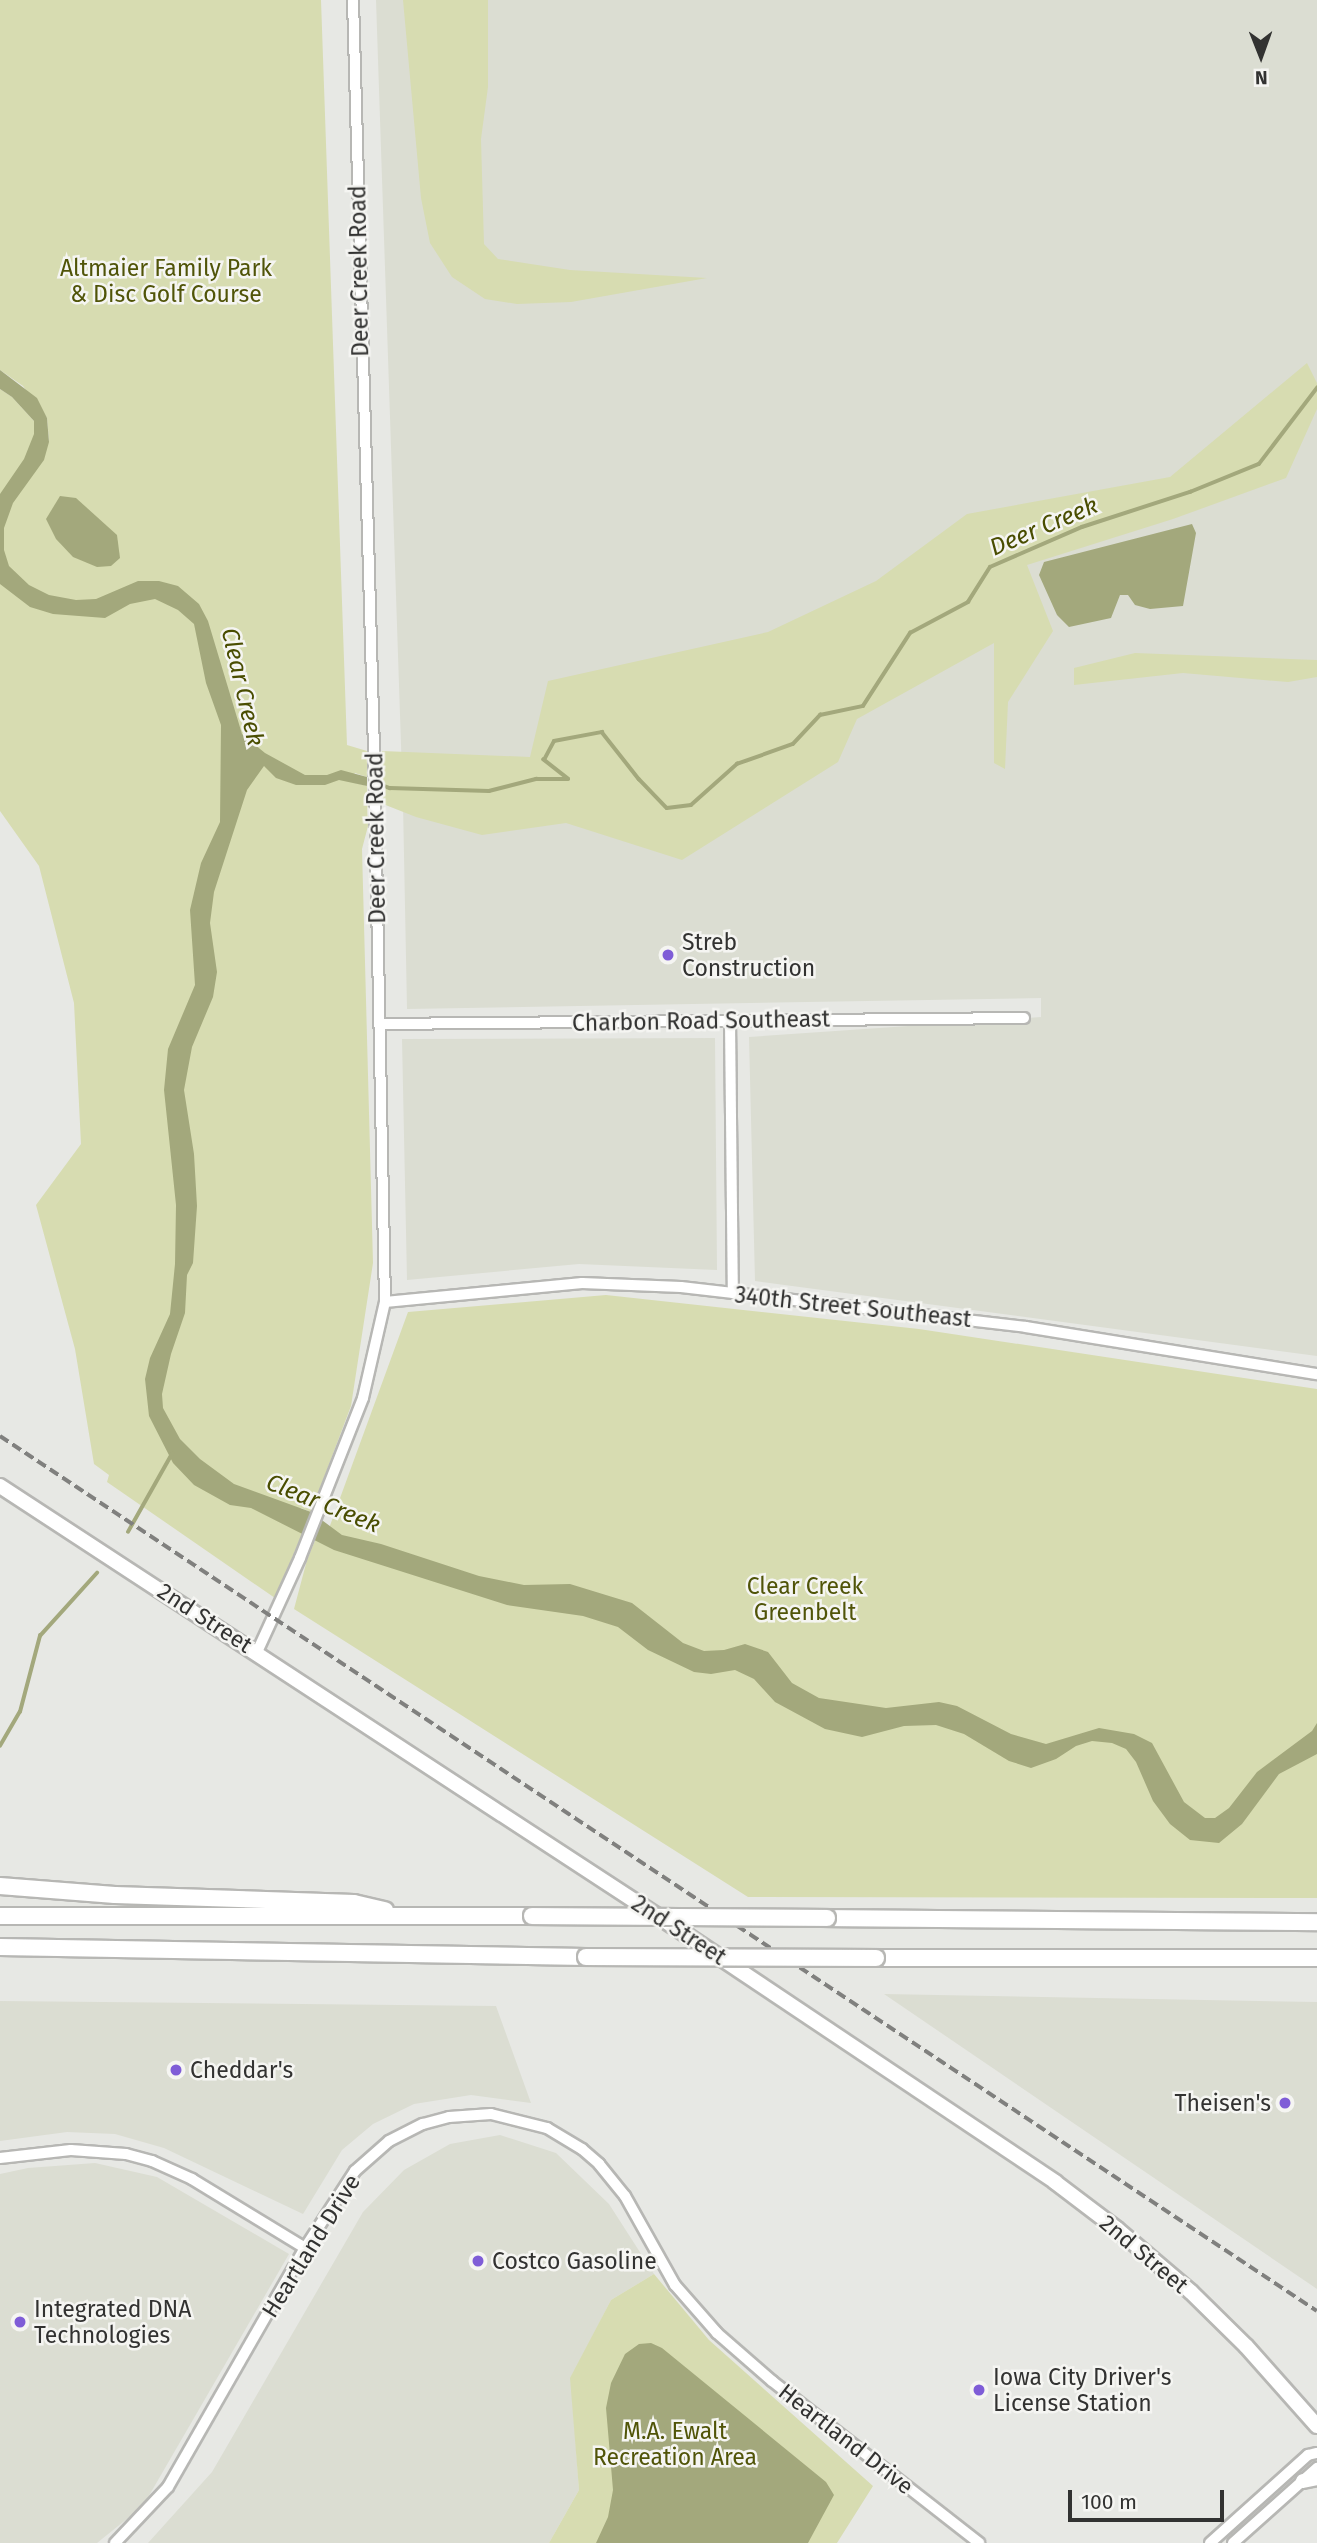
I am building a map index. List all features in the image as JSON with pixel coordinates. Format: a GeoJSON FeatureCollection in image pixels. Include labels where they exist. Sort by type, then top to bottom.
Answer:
{"type":"FeatureCollection","features":[{"type":"Feature","properties":{"kind":"highway"},"geometry":{"type":"LineString","coordinates":[[0,1886],[115,1895],[354,1903],[415,1917]]}},
{"type":"Feature","properties":{"kind":"highway"},"geometry":{"type":"LineString","coordinates":[[0,1916],[532,1916],[1317,1922]]}},
{"type":"Feature","properties":{"kind":"highway"},"geometry":{"type":"LineString","coordinates":[[0,1947],[586,1957],[1317,1958]]}},
{"type":"Feature","properties":{"kind":"highway"},"geometry":{"type":"LineString","coordinates":[[0,1955],[102,1948]]}},
{"type":"Feature","properties":{"kind":"main road","name":"2nd Street"},"geometry":{"type":"LineString","coordinates":[[0,1486],[688,1936],[1055,2182],[1117,2229],[1191,2292],[1310,2412],[1317,2426]]}},
{"type":"Feature","properties":{"kind":"street","name":"Deer Creek Road"},"geometry":{"type":"LineString","coordinates":[[257,1652],[300,1558],[363,1398],[385,1302],[374,751],[353,0]]}},
{"type":"Feature","properties":{"kind":"street","name":"Charbon Road Southeast"},"geometry":{"type":"LineString","coordinates":[[379,1024],[1024,1018]]}},
{"type":"Feature","properties":{"kind":"street"},"geometry":{"type":"LineString","coordinates":[[730,1021],[733,1293]]}},
{"type":"Feature","properties":{"kind":"street","name":"340th Street Southeast"},"geometry":{"type":"LineString","coordinates":[[385,1302],[582,1283],[681,1287],[1026,1326],[1317,1374]]}},
{"type":"Feature","properties":{"kind":"street","name":"Heartland Drive"},"geometry":{"type":"LineString","coordinates":[[115,2543],[168,2487],[305,2248],[355,2171],[372,2154],[404,2132],[423,2124],[470,2115],[512,2117],[547,2128],[582,2149],[614,2181],[676,2285],[717,2333],[792,2397],[979,2543]]}},
{"type":"Feature","properties":{"kind":"street"},"geometry":{"type":"LineString","coordinates":[[0,2158],[42,2151],[84,2150],[126,2154],[152,2161],[192,2179],[305,2248]]}},
{"type":"Feature","properties":{"kind":"street"},"geometry":{"type":"LineString","coordinates":[[1210,2543],[1308,2455],[1317,2453]]}},
{"type":"Feature","properties":{"kind":"street"},"geometry":{"type":"LineString","coordinates":[[1233,2543],[1310,2479],[1317,2468]]}},
{"type":"Feature","properties":{"kind":"shaded area"},"geometry":{"type":"Polygon","coordinates":[[[376,0],[1317,0],[1317,1356],[755,1281],[749,1037],[1041,1017],[1041,998],[407,1009],[403,804],[376,0]]]}},
{"type":"Feature","properties":{"kind":"shaded area"},"geometry":{"type":"Polygon","coordinates":[[[0,370],[37,398],[47,418],[49,442],[44,460],[13,503],[4,528],[4,550],[9,566],[29,585],[49,595],[76,600],[96,599],[138,581],[159,581],[178,586],[199,604],[208,621],[242,734],[265,753],[305,775],[327,775],[341,770],[367,777],[367,786],[339,780],[325,785],[296,785],[276,778],[264,766],[247,790],[214,892],[210,923],[217,972],[213,997],[192,1047],[184,1090],[194,1154],[197,1206],[193,1263],[187,1275],[185,1313],[171,1354],[162,1394],[163,1408],[180,1439],[200,1459],[234,1484],[311,1512],[342,1535],[381,1544],[479,1576],[524,1585],[570,1584],[632,1603],[683,1643],[704,1651],[724,1650],[745,1644],[768,1652],[792,1683],[819,1698],[886,1708],[939,1702],[957,1706],[1011,1734],[1046,1744],[1099,1728],[1134,1734],[1152,1743],[1184,1802],[1205,1818],[1215,1818],[1229,1808],[1257,1772],[1312,1731],[1317,1723],[1317,1754],[1279,1774],[1242,1824],[1219,1843],[1190,1840],[1170,1824],[1153,1801],[1136,1762],[1126,1749],[1112,1743],[1092,1741],[1031,1768],[1009,1761],[964,1734],[936,1725],[904,1726],[862,1737],[825,1729],[775,1702],[754,1679],[735,1670],[711,1674],[694,1672],[648,1650],[618,1627],[583,1616],[507,1605],[334,1550],[251,1508],[230,1505],[194,1485],[173,1463],[149,1416],[145,1379],[150,1358],[170,1314],[175,1264],[176,1205],[164,1090],[168,1049],[195,985],[190,910],[201,863],[220,822],[221,725],[206,683],[194,624],[178,610],[155,599],[130,604],[105,618],[53,614],[30,607],[0,584],[0,494],[24,459],[34,434],[34,421],[12,397],[0,389],[0,370]]]}},
{"type":"Feature","properties":{"kind":"shaded area"},"geometry":{"type":"Polygon","coordinates":[[[60,496],[76,498],[117,535],[120,558],[111,566],[97,567],[73,557],[56,539],[46,519],[60,496]]]}},
{"type":"Feature","properties":{"kind":"shaded area"},"geometry":{"type":"Polygon","coordinates":[[[1192,524],[1196,533],[1183,606],[1150,609],[1135,605],[1128,595],[1120,595],[1111,618],[1069,627],[1057,615],[1039,575],[1044,562],[1192,524]]]}},
{"type":"Feature","properties":{"kind":"shaded area"},"geometry":{"type":"Polygon","coordinates":[[[715,1038],[717,1270],[579,1264],[407,1280],[402,1039],[715,1038]]]}},
{"type":"Feature","properties":{"kind":"shaded area"},"geometry":{"type":"Polygon","coordinates":[[[884,1994],[1317,2002],[1317,2289],[884,1994]]]}},
{"type":"Feature","properties":{"kind":"shaded area"},"geometry":{"type":"Polygon","coordinates":[[[0,2001],[496,2006],[531,2103],[471,2095],[414,2104],[373,2124],[342,2150],[303,2214],[164,2148],[115,2134],[67,2132],[0,2141],[0,2001]]]}},
{"type":"Feature","properties":{"kind":"shaded area"},"geometry":{"type":"Polygon","coordinates":[[[500,2135],[556,2153],[609,2204],[654,2274],[611,2300],[571,2378],[579,2490],[549,2543],[148,2543],[212,2472],[363,2212],[404,2170],[450,2144],[500,2135]]]}},
{"type":"Feature","properties":{"kind":"shaded area"},"geometry":{"type":"Polygon","coordinates":[[[95,2163],[157,2177],[289,2254],[143,2506],[97,2543],[0,2543],[0,2174],[28,2168],[95,2163]]]}},
{"type":"Feature","properties":{"kind":"shaded area"},"geometry":{"type":"Polygon","coordinates":[[[651,2343],[662,2348],[826,2482],[834,2495],[808,2543],[596,2543],[608,2517],[613,2490],[606,2408],[611,2383],[625,2354],[639,2344],[651,2343]]]}},
{"type":"Feature","properties":{"kind":"green space","name":"Altmaier Family Park & Disc Golf Course"},"geometry":{"type":"Polygon","coordinates":[[[0,0],[321,0],[347,745],[367,751],[367,777],[355,773],[348,781],[367,786],[368,826],[362,849],[373,1263],[351,1406],[311,1512],[301,1508],[294,1527],[303,1532],[275,1598],[107,1482],[109,1475],[94,1464],[75,1349],[36,1205],[81,1144],[74,1003],[39,866],[0,811],[0,389],[12,397],[34,421],[34,434],[49,441],[47,418],[23,386],[0,370],[0,0]]]}},
{"type":"Feature","properties":{"kind":"green space"},"geometry":{"type":"Polygon","coordinates":[[[403,0],[488,0],[488,87],[481,139],[484,244],[498,259],[570,270],[707,278],[571,302],[517,304],[485,299],[452,277],[430,243],[421,198],[403,0]]]}},
{"type":"Feature","properties":{"kind":"green space"},"geometry":{"type":"Polygon","coordinates":[[[1307,363],[1317,383],[1317,409],[1286,478],[1173,519],[1027,565],[1053,631],[1008,702],[1005,769],[994,763],[994,643],[857,719],[838,762],[682,860],[566,823],[482,835],[416,817],[383,804],[382,751],[530,757],[548,681],[768,632],[876,581],[967,514],[1170,477],[1307,363]]]}},
{"type":"Feature","properties":{"kind":"green space"},"geometry":{"type":"Polygon","coordinates":[[[1135,653],[1317,660],[1317,677],[1288,682],[1183,673],[1074,685],[1074,668],[1135,653]]]}},
{"type":"Feature","properties":{"kind":"green space","name":"Clear Creek Greenbelt"},"geometry":{"type":"Polygon","coordinates":[[[606,1295],[919,1329],[1317,1389],[1317,1898],[748,1897],[294,1609],[307,1560],[316,1538],[324,1542],[408,1312],[606,1295]]]}},
{"type":"Feature","properties":{"kind":"green space","name":"M.A. Ewalt Recreation Area"},"geometry":{"type":"Polygon","coordinates":[[[654,2274],[709,2340],[873,2486],[837,2543],[549,2543],[579,2490],[570,2378],[611,2300],[654,2274]]]}},
{"type":"Feature","properties":{"kind":"waterway","name":"Deer Creek"},"geometry":{"type":"LineString","coordinates":[[376,783],[390,788],[489,791],[536,779],[568,779],[544,760],[554,741],[602,732],[639,779],[667,808],[691,805],[737,764],[793,744],[820,715],[863,706],[910,633],[968,602],[990,567],[1082,527],[1190,492],[1259,464],[1317,388]]}},
{"type":"Feature","properties":{"kind":"waterway"},"geometry":{"type":"LineString","coordinates":[[128,1532],[172,1454]]}},
{"type":"Feature","properties":{"kind":"waterway"},"geometry":{"type":"LineString","coordinates":[[0,1746],[20,1712],[40,1636],[97,1573]]}},
{"type":"Feature","properties":{"kind":"railway"},"geometry":{"type":"LineString","coordinates":[[0,1436],[1317,2311]]}},
{"type":"Feature","properties":{"kind":"place","name":"Streb Construction"},"geometry":{"type":"Point","coordinates":[668,955]}},
{"type":"Feature","properties":{"kind":"place","name":"Cheddar's"},"geometry":{"type":"Point","coordinates":[176,2070]}},
{"type":"Feature","properties":{"kind":"place","name":"Theisen's"},"geometry":{"type":"Point","coordinates":[1285,2103]}},
{"type":"Feature","properties":{"kind":"place","name":"Costco Gasoline"},"geometry":{"type":"Point","coordinates":[478,2261]}},
{"type":"Feature","properties":{"kind":"place","name":"Integrated DNA Technologies"},"geometry":{"type":"Point","coordinates":[20,2322]}},
{"type":"Feature","properties":{"kind":"place","name":"Iowa City Driver's License Station"},"geometry":{"type":"Point","coordinates":[979,2390]}},
{"type":"Feature","properties":{"kind":"water label","name":"Clear Creek"},"geometry":{"type":"Point","coordinates":[242,687]}},
{"type":"Feature","properties":{"kind":"water label","name":"Clear Creek"},"geometry":{"type":"Point","coordinates":[323,1504]}}]}
